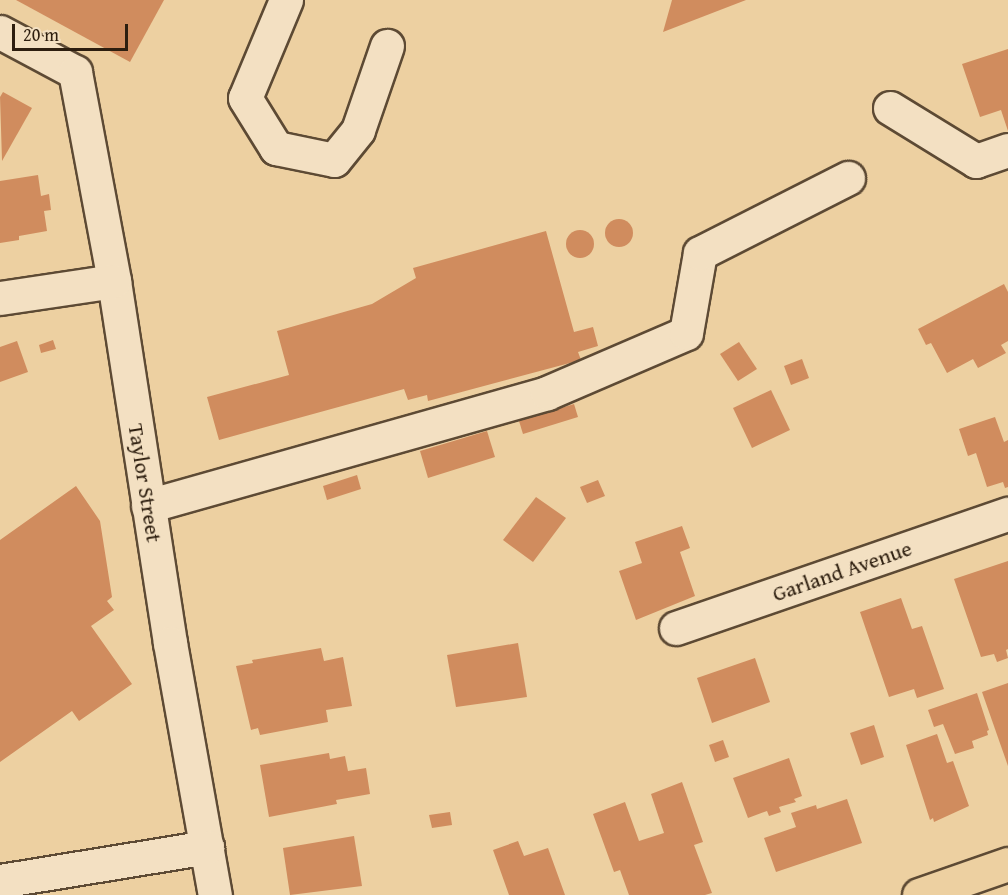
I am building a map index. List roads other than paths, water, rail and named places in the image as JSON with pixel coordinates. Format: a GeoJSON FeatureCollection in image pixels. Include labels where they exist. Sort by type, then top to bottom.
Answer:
{"type":"FeatureCollection","features":[{"type":"Feature","properties":{"kind":"main road"},"geometry":{"type":"LineString","coordinates":[[919,895],[1008,864]]}},
{"type":"Feature","properties":{"kind":"street"},"geometry":{"type":"LineString","coordinates":[[286,0],[245,98],[276,148],[334,160],[357,130],[387,46]]}},
{"type":"Feature","properties":{"kind":"street","name":"Taylor Street"},"geometry":{"type":"LineString","coordinates":[[0,32],[75,72],[114,281],[170,643],[215,895]]}},
{"type":"Feature","properties":{"kind":"street"},"geometry":{"type":"LineString","coordinates":[[890,108],[976,161],[1008,150]]}},
{"type":"Feature","properties":{"kind":"street"},"geometry":{"type":"LineString","coordinates":[[148,506],[547,393],[686,333],[700,253],[848,178]]}},
{"type":"Feature","properties":{"kind":"street"},"geometry":{"type":"LineString","coordinates":[[0,298],[114,281]]}},
{"type":"Feature","properties":{"kind":"street","name":"Garland Avenue"},"geometry":{"type":"LineString","coordinates":[[676,628],[1008,514]]}},
{"type":"Feature","properties":{"kind":"street"},"geometry":{"type":"LineString","coordinates":[[0,881],[207,847]]}}]}
